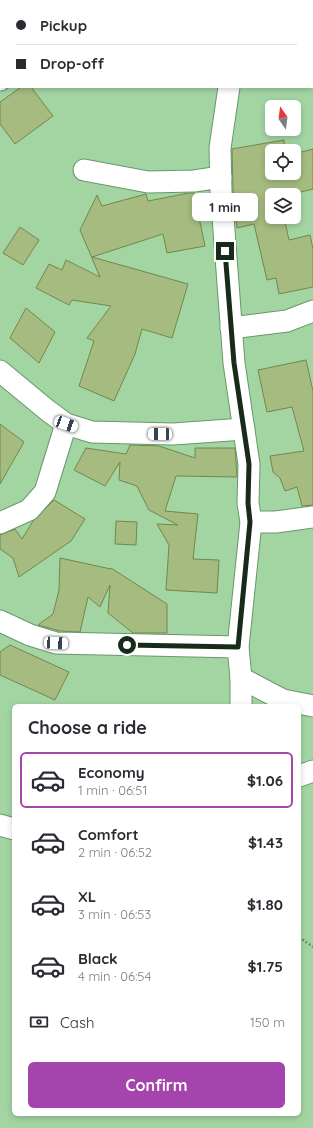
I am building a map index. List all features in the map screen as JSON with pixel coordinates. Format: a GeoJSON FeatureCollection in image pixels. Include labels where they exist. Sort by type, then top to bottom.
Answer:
{"type":"FeatureCollection","features":[{"type":"Feature","properties":{"kind":"street"},"geometry":{"type":"LineString","coordinates":[[230,88],[220,148],[221,177],[234,363],[249,464],[248,503],[250,522],[238,647],[241,678],[240,704]]}},
{"type":"Feature","properties":{"kind":"street"},"geometry":{"type":"LineString","coordinates":[[84,170],[148,182],[194,181],[221,177]]}},
{"type":"Feature","properties":{"kind":"street"},"geometry":{"type":"LineString","coordinates":[[231,328],[287,321],[313,311]]}},
{"type":"Feature","properties":{"kind":"street"},"geometry":{"type":"LineString","coordinates":[[0,371],[66,424],[92,432],[173,434],[244,429]]}},
{"type":"Feature","properties":{"kind":"street"},"geometry":{"type":"LineString","coordinates":[[0,524],[29,510],[45,492],[66,424]]}},
{"type":"Feature","properties":{"kind":"street"},"geometry":{"type":"LineString","coordinates":[[250,522],[276,522],[313,517]]}},
{"type":"Feature","properties":{"kind":"street"},"geometry":{"type":"LineString","coordinates":[[0,621],[30,635],[56,643],[238,647]]}},
{"type":"Feature","properties":{"kind":"street"},"geometry":{"type":"LineString","coordinates":[[241,678],[282,700],[313,706]]}},
{"type":"Feature","properties":{"kind":"street"},"geometry":{"type":"LineString","coordinates":[[301,775],[313,770]]}},
{"type":"Feature","properties":{"kind":"street"},"geometry":{"type":"LineString","coordinates":[[0,824],[12,828]]}},
{"type":"Feature","properties":{"kind":"path"},"geometry":{"type":"LineString","coordinates":[[301,938],[313,947]]}},
{"type":"Feature","properties":{"kind":"building"},"geometry":{"type":"Polygon","coordinates":[[[20,88],[32,88],[53,116],[15,144],[0,124],[0,102],[20,88]]]}},
{"type":"Feature","properties":{"kind":"building"},"geometry":{"type":"Polygon","coordinates":[[[284,140],[284,144],[265,144],[265,180],[301,180],[301,152],[313,149],[313,189],[301,192],[301,188],[265,188],[265,224],[286,224],[289,240],[310,235],[313,249],[313,287],[279,294],[276,278],[267,280],[254,224],[237,228],[233,190],[232,149],[284,140]]]}},
{"type":"Feature","properties":{"kind":"building"},"geometry":{"type":"Polygon","coordinates":[[[194,193],[205,246],[167,253],[163,234],[92,257],[188,284],[172,338],[142,329],[135,354],[114,401],[79,386],[94,341],[87,338],[111,306],[72,300],[69,305],[36,288],[49,264],[62,270],[66,260],[100,277],[80,230],[97,195],[102,206],[146,194],[148,201],[194,193]]]}},
{"type":"Feature","properties":{"kind":"building"},"geometry":{"type":"Polygon","coordinates":[[[20,227],[39,240],[23,265],[3,253],[20,227]]]}},
{"type":"Feature","properties":{"kind":"building"},"geometry":{"type":"Polygon","coordinates":[[[26,308],[55,332],[39,363],[10,338],[26,308]]]}},
{"type":"Feature","properties":{"kind":"building"},"geometry":{"type":"Polygon","coordinates":[[[306,360],[313,391],[313,505],[302,506],[297,487],[285,491],[280,478],[273,472],[270,456],[304,451],[292,407],[267,412],[258,370],[306,360]]]}},
{"type":"Feature","properties":{"kind":"building"},"geometry":{"type":"Polygon","coordinates":[[[0,424],[24,442],[0,484],[0,424]]]}},
{"type":"Feature","properties":{"kind":"building"},"geometry":{"type":"Polygon","coordinates":[[[130,445],[159,446],[195,458],[195,448],[235,448],[237,477],[176,476],[165,511],[198,514],[193,559],[219,560],[217,593],[166,590],[169,545],[157,524],[178,525],[149,510],[137,486],[119,480],[120,462],[105,486],[74,470],[86,448],[126,454],[130,445]]]}},
{"type":"Feature","properties":{"kind":"building"},"geometry":{"type":"Polygon","coordinates":[[[54,500],[85,519],[71,541],[19,577],[13,558],[0,549],[0,535],[15,529],[22,539],[33,521],[54,500]]]}},
{"type":"Feature","properties":{"kind":"building"},"geometry":{"type":"Polygon","coordinates":[[[116,521],[137,522],[136,545],[115,544],[116,521]]]}},
{"type":"Feature","properties":{"kind":"building"},"geometry":{"type":"Polygon","coordinates":[[[60,558],[111,568],[167,604],[167,633],[133,633],[108,613],[110,585],[100,607],[88,597],[80,632],[60,631],[38,625],[53,614],[59,590],[60,558]]]}},
{"type":"Feature","properties":{"kind":"building"},"geometry":{"type":"Polygon","coordinates":[[[10,645],[69,672],[55,700],[0,675],[0,652],[10,645]]]}},
{"type":"Feature","properties":{"kind":"route"},"geometry":{"type":"LineString","coordinates":[[127,645],[238,647],[250,522],[248,503],[249,464],[234,363],[225,251]]}}]}
